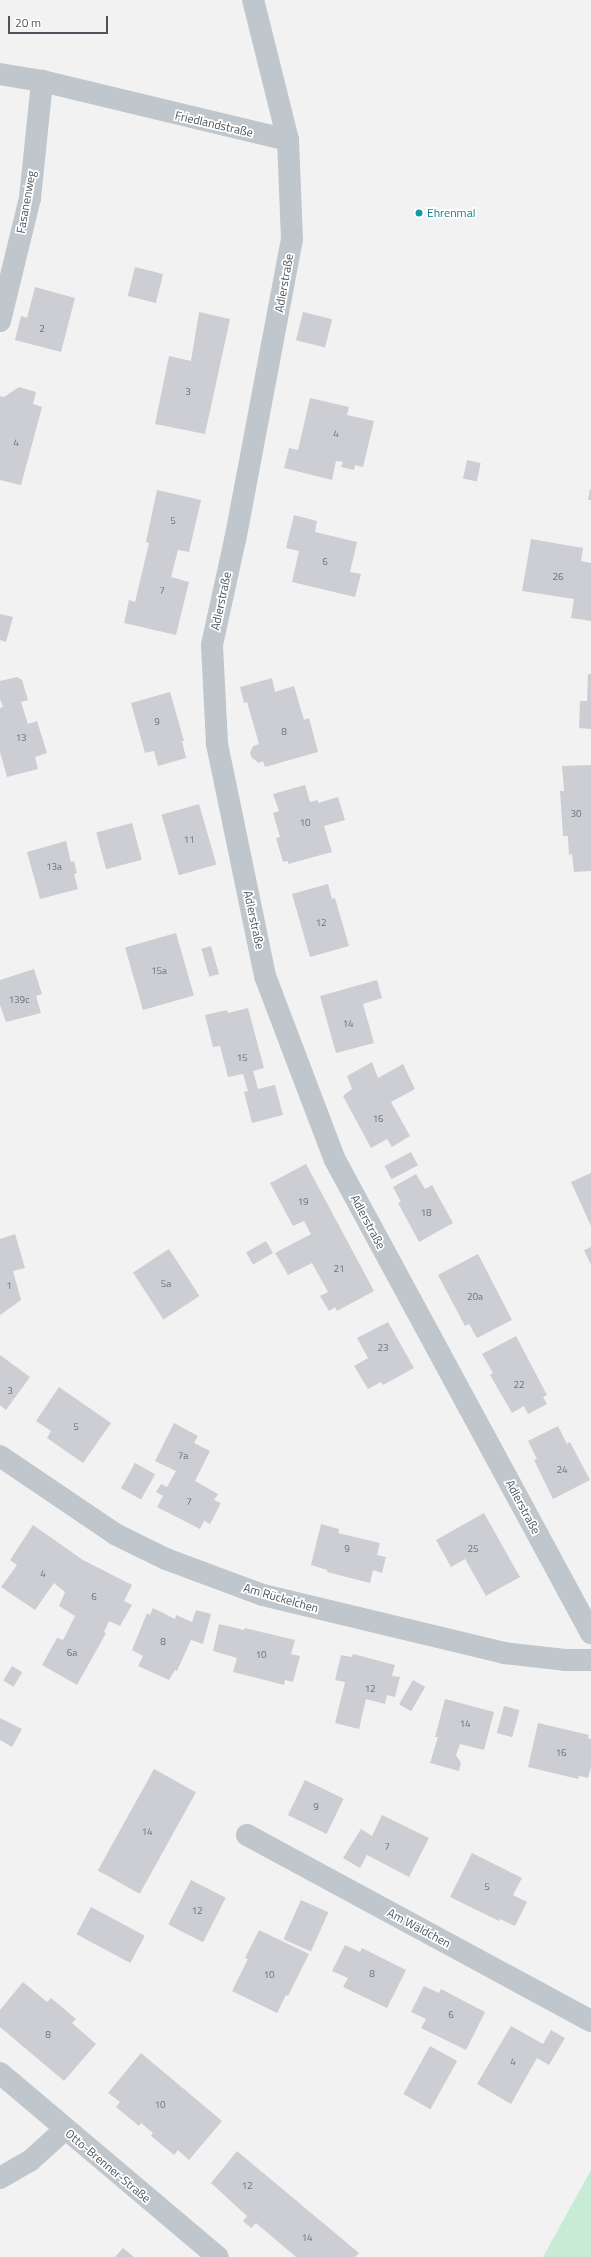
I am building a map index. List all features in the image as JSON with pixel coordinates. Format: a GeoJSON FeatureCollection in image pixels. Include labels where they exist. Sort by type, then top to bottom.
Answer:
{"type":"FeatureCollection","features":[{"type":"Feature","properties":{"kind":"street"},"geometry":{"type":"LineString","coordinates":[[253,0],[288,140]]}},
{"type":"Feature","properties":{"kind":"street","name":"Friedlandstraße"},"geometry":{"type":"LineString","coordinates":[[0,74],[42,82],[288,140]]}},
{"type":"Feature","properties":{"kind":"street","name":"Fasanenweg"},"geometry":{"type":"LineString","coordinates":[[0,321],[30,198],[42,82]]}},
{"type":"Feature","properties":{"kind":"street","name":"Adlerstraße"},"geometry":{"type":"LineString","coordinates":[[288,140],[292,239],[235,540],[212,645],[217,744],[265,976],[334,1160],[591,1633]]}},
{"type":"Feature","properties":{"kind":"street","name":"Am Rückelchen"},"geometry":{"type":"LineString","coordinates":[[0,1456],[115,1534],[166,1559],[263,1595],[504,1653],[565,1660],[591,1660]]}},
{"type":"Feature","properties":{"kind":"street","name":"Am Wäldchen"},"geometry":{"type":"LineString","coordinates":[[247,1835],[591,2021]]}},
{"type":"Feature","properties":{"kind":"street","name":"Otto-Brenner-Straße"},"geometry":{"type":"LineString","coordinates":[[0,2073],[218,2257]]}},
{"type":"Feature","properties":{"kind":"street"},"geometry":{"type":"LineString","coordinates":[[0,2178],[30,2161],[65,2129]]}},
{"type":"Feature","properties":{"kind":"green space"},"geometry":{"type":"Polygon","coordinates":[[[591,2170],[591,2257],[543,2257],[591,2170]]]}},
{"type":"Feature","properties":{"kind":"building"},"geometry":{"type":"Polygon","coordinates":[[[135,267],[163,274],[156,303],[128,296],[135,267]]]}},
{"type":"Feature","properties":{"kind":"building"},"geometry":{"type":"Polygon","coordinates":[[[35,287],[75,298],[61,352],[15,340],[21,316],[27,318],[35,287]]]}},
{"type":"Feature","properties":{"kind":"building"},"geometry":{"type":"Polygon","coordinates":[[[199,312],[230,319],[205,434],[155,424],[169,356],[191,361],[199,312]]]}},
{"type":"Feature","properties":{"kind":"building"},"geometry":{"type":"Polygon","coordinates":[[[303,312],[332,319],[325,347],[296,340],[303,312]]]}},
{"type":"Feature","properties":{"kind":"building"},"geometry":{"type":"Polygon","coordinates":[[[19,387],[36,392],[33,404],[42,407],[21,485],[0,480],[0,396],[4,397],[19,387]]]}},
{"type":"Feature","properties":{"kind":"building"},"geometry":{"type":"Polygon","coordinates":[[[310,398],[349,407],[347,415],[374,421],[363,467],[355,465],[354,470],[341,467],[343,462],[336,461],[332,480],[284,468],[289,448],[298,450],[310,398]]]}},
{"type":"Feature","properties":{"kind":"building"},"geometry":{"type":"Polygon","coordinates":[[[467,460],[481,463],[477,481],[463,479],[467,460]]]}},
{"type":"Feature","properties":{"kind":"building"},"geometry":{"type":"Polygon","coordinates":[[[590,489],[591,500],[588,500],[590,489]]]}},
{"type":"Feature","properties":{"kind":"building"},"geometry":{"type":"Polygon","coordinates":[[[157,490],[201,500],[189,552],[178,550],[171,577],[189,582],[176,635],[124,623],[129,600],[135,602],[149,543],[146,542],[157,490]]]}},
{"type":"Feature","properties":{"kind":"building"},"geometry":{"type":"Polygon","coordinates":[[[294,515],[317,521],[315,532],[357,542],[350,572],[361,574],[355,597],[292,582],[299,551],[286,548],[294,515]]]}},
{"type":"Feature","properties":{"kind":"building"},"geometry":{"type":"Polygon","coordinates":[[[531,539],[583,548],[581,561],[591,563],[591,621],[571,618],[574,599],[522,591],[531,539]]]}},
{"type":"Feature","properties":{"kind":"building"},"geometry":{"type":"Polygon","coordinates":[[[0,614],[13,617],[6,642],[0,640],[0,614]]]}},
{"type":"Feature","properties":{"kind":"building"},"geometry":{"type":"Polygon","coordinates":[[[588,674],[591,674],[591,729],[579,728],[580,701],[587,701],[588,674]]]}},
{"type":"Feature","properties":{"kind":"building"},"geometry":{"type":"Polygon","coordinates":[[[17,677],[22,680],[28,700],[21,702],[28,724],[37,721],[47,753],[35,757],[38,769],[7,777],[0,752],[0,708],[3,707],[0,699],[0,681],[17,677]]]}},
{"type":"Feature","properties":{"kind":"building"},"geometry":{"type":"Polygon","coordinates":[[[272,678],[275,692],[294,686],[304,720],[309,718],[318,752],[265,767],[263,761],[259,763],[252,758],[250,753],[253,746],[259,744],[247,702],[244,703],[240,687],[272,678]]]}},
{"type":"Feature","properties":{"kind":"building"},"geometry":{"type":"Polygon","coordinates":[[[170,692],[184,741],[182,741],[186,758],[158,766],[154,751],[145,753],[131,703],[170,692]]]}},
{"type":"Feature","properties":{"kind":"building"},"geometry":{"type":"Polygon","coordinates":[[[591,765],[591,871],[574,872],[572,854],[569,855],[568,836],[563,836],[560,791],[564,791],[562,766],[591,765]]]}},
{"type":"Feature","properties":{"kind":"building"},"geometry":{"type":"Polygon","coordinates":[[[305,785],[310,802],[318,800],[318,803],[338,797],[345,820],[324,826],[332,852],[288,864],[288,861],[283,862],[276,838],[280,837],[273,813],[279,811],[273,794],[305,785]]]}},
{"type":"Feature","properties":{"kind":"building"},"geometry":{"type":"Polygon","coordinates":[[[199,804],[216,865],[179,875],[162,815],[199,804]]]}},
{"type":"Feature","properties":{"kind":"building"},"geometry":{"type":"Polygon","coordinates":[[[132,823],[142,860],[106,869],[96,833],[132,823]]]}},
{"type":"Feature","properties":{"kind":"building"},"geometry":{"type":"Polygon","coordinates":[[[66,841],[71,862],[74,861],[77,873],[74,874],[78,889],[40,899],[27,852],[66,841]]]}},
{"type":"Feature","properties":{"kind":"building"},"geometry":{"type":"Polygon","coordinates":[[[328,884],[332,899],[335,898],[349,946],[310,957],[292,894],[328,884]]]}},
{"type":"Feature","properties":{"kind":"building"},"geometry":{"type":"Polygon","coordinates":[[[176,933],[194,995],[143,1010],[125,948],[176,933]]]}},
{"type":"Feature","properties":{"kind":"building"},"geometry":{"type":"Polygon","coordinates":[[[211,946],[219,974],[209,977],[201,949],[211,946]]]}},
{"type":"Feature","properties":{"kind":"building"},"geometry":{"type":"Polygon","coordinates":[[[34,969],[42,994],[36,996],[41,1013],[6,1022],[0,1005],[0,980],[34,969]]]}},
{"type":"Feature","properties":{"kind":"building"},"geometry":{"type":"Polygon","coordinates":[[[377,980],[382,998],[363,1004],[374,1043],[336,1053],[320,996],[377,980]]]}},
{"type":"Feature","properties":{"kind":"building"},"geometry":{"type":"Polygon","coordinates":[[[248,1008],[264,1068],[253,1071],[258,1089],[275,1085],[283,1115],[252,1123],[244,1092],[248,1091],[243,1074],[228,1077],[220,1046],[213,1047],[205,1015],[227,1010],[228,1013],[248,1008]]]}},
{"type":"Feature","properties":{"kind":"building"},"geometry":{"type":"Polygon","coordinates":[[[372,1062],[378,1078],[403,1064],[415,1089],[391,1102],[410,1136],[392,1147],[387,1139],[371,1148],[343,1096],[352,1089],[347,1076],[372,1062]]]}},
{"type":"Feature","properties":{"kind":"building"},"geometry":{"type":"Polygon","coordinates":[[[411,1152],[418,1165],[392,1179],[385,1166],[411,1152]]]}},
{"type":"Feature","properties":{"kind":"building"},"geometry":{"type":"Polygon","coordinates":[[[306,1164],[374,1291],[337,1311],[335,1307],[329,1311],[320,1296],[328,1292],[312,1263],[288,1275],[275,1253],[311,1234],[304,1221],[293,1226],[270,1183],[306,1164]]]}},
{"type":"Feature","properties":{"kind":"building"},"geometry":{"type":"Polygon","coordinates":[[[591,1173],[591,1226],[571,1182],[591,1173]]]}},
{"type":"Feature","properties":{"kind":"building"},"geometry":{"type":"Polygon","coordinates":[[[416,1174],[425,1189],[432,1185],[453,1223],[419,1242],[398,1203],[401,1202],[393,1187],[416,1174]]]}},
{"type":"Feature","properties":{"kind":"building"},"geometry":{"type":"Polygon","coordinates":[[[15,1234],[25,1268],[13,1271],[21,1300],[0,1315],[0,1239],[15,1234]]]}},
{"type":"Feature","properties":{"kind":"building"},"geometry":{"type":"Polygon","coordinates":[[[266,1241],[273,1253],[253,1265],[246,1252],[266,1241]]]}},
{"type":"Feature","properties":{"kind":"building"},"geometry":{"type":"Polygon","coordinates":[[[591,1247],[591,1265],[584,1250],[591,1247]]]}},
{"type":"Feature","properties":{"kind":"building"},"geometry":{"type":"Polygon","coordinates":[[[169,1249],[199,1296],[163,1319],[133,1272],[169,1249]]]}},
{"type":"Feature","properties":{"kind":"building"},"geometry":{"type":"Polygon","coordinates":[[[478,1254],[512,1320],[477,1338],[469,1324],[465,1326],[438,1275],[478,1254]]]}},
{"type":"Feature","properties":{"kind":"building"},"geometry":{"type":"Polygon","coordinates":[[[388,1322],[414,1368],[383,1385],[381,1382],[368,1389],[354,1366],[368,1358],[357,1338],[388,1322]]]}},
{"type":"Feature","properties":{"kind":"building"},"geometry":{"type":"Polygon","coordinates":[[[516,1336],[547,1395],[543,1397],[547,1404],[528,1414],[524,1406],[512,1413],[490,1375],[493,1373],[482,1354],[516,1336]]]}},
{"type":"Feature","properties":{"kind":"building"},"geometry":{"type":"Polygon","coordinates":[[[0,1355],[30,1377],[6,1410],[0,1405],[0,1355]]]}},
{"type":"Feature","properties":{"kind":"building"},"geometry":{"type":"Polygon","coordinates":[[[59,1387],[111,1423],[83,1463],[47,1438],[51,1431],[36,1421],[59,1387]]]}},
{"type":"Feature","properties":{"kind":"building"},"geometry":{"type":"Polygon","coordinates":[[[174,1423],[198,1436],[194,1443],[210,1451],[195,1481],[218,1494],[214,1500],[221,1503],[210,1524],[204,1521],[200,1529],[157,1507],[163,1496],[156,1492],[161,1484],[167,1487],[176,1471],[155,1461],[174,1423]]]}},
{"type":"Feature","properties":{"kind":"building"},"geometry":{"type":"Polygon","coordinates":[[[558,1426],[567,1444],[570,1442],[590,1480],[553,1499],[534,1460],[537,1459],[528,1441],[558,1426]]]}},
{"type":"Feature","properties":{"kind":"building"},"geometry":{"type":"Polygon","coordinates":[[[135,1463],[155,1474],[141,1500],[121,1488],[135,1463]]]}},
{"type":"Feature","properties":{"kind":"building"},"geometry":{"type":"Polygon","coordinates":[[[484,1513],[520,1577],[486,1596],[465,1559],[451,1567],[436,1540],[484,1513]]]}},
{"type":"Feature","properties":{"kind":"building"},"geometry":{"type":"Polygon","coordinates":[[[321,1524],[339,1529],[338,1533],[380,1543],[377,1555],[386,1557],[382,1573],[373,1570],[370,1583],[327,1572],[327,1570],[311,1565],[321,1524]]]}},
{"type":"Feature","properties":{"kind":"building"},"geometry":{"type":"Polygon","coordinates":[[[33,1525],[83,1560],[132,1585],[124,1601],[132,1605],[120,1626],[109,1621],[104,1632],[106,1633],[77,1685],[42,1665],[57,1638],[63,1640],[75,1616],[59,1606],[65,1592],[54,1583],[35,1610],[1,1587],[17,1565],[10,1560],[33,1525]]]}},
{"type":"Feature","properties":{"kind":"building"},"geometry":{"type":"Polygon","coordinates":[[[153,1608],[175,1619],[176,1615],[192,1622],[196,1610],[211,1614],[203,1644],[191,1640],[177,1671],[175,1670],[169,1680],[138,1666],[143,1656],[132,1650],[147,1613],[150,1615],[153,1608]]]}},
{"type":"Feature","properties":{"kind":"building"},"geometry":{"type":"Polygon","coordinates":[[[219,1624],[244,1630],[245,1628],[295,1640],[291,1654],[300,1656],[293,1682],[285,1680],[284,1685],[233,1672],[237,1658],[213,1651],[219,1624]]]}},
{"type":"Feature","properties":{"kind":"building"},"geometry":{"type":"Polygon","coordinates":[[[353,1654],[395,1665],[392,1676],[400,1677],[395,1697],[387,1695],[385,1704],[366,1699],[359,1729],[335,1723],[345,1682],[335,1680],[341,1655],[352,1657],[353,1654]]]}},
{"type":"Feature","properties":{"kind":"building"},"geometry":{"type":"Polygon","coordinates":[[[12,1666],[22,1672],[14,1687],[3,1681],[12,1666]]]}},
{"type":"Feature","properties":{"kind":"building"},"geometry":{"type":"Polygon","coordinates":[[[413,1680],[425,1687],[411,1711],[399,1704],[413,1680]]]}},
{"type":"Feature","properties":{"kind":"building"},"geometry":{"type":"Polygon","coordinates":[[[445,1699],[494,1712],[484,1750],[460,1744],[456,1755],[461,1763],[459,1771],[430,1763],[438,1737],[435,1737],[445,1699]]]}},
{"type":"Feature","properties":{"kind":"building"},"geometry":{"type":"Polygon","coordinates":[[[504,1706],[519,1710],[512,1737],[497,1733],[504,1706]]]}},
{"type":"Feature","properties":{"kind":"building"},"geometry":{"type":"Polygon","coordinates":[[[0,1718],[22,1729],[12,1747],[0,1740],[0,1718]]]}},
{"type":"Feature","properties":{"kind":"building"},"geometry":{"type":"Polygon","coordinates":[[[538,1723],[589,1735],[588,1738],[591,1739],[591,1767],[588,1778],[579,1776],[578,1779],[528,1767],[538,1723]]]}},
{"type":"Feature","properties":{"kind":"building"},"geometry":{"type":"Polygon","coordinates":[[[154,1769],[196,1792],[140,1894],[98,1870],[154,1769]]]}},
{"type":"Feature","properties":{"kind":"building"},"geometry":{"type":"Polygon","coordinates":[[[305,1780],[344,1799],[327,1834],[288,1815],[305,1780]]]}},
{"type":"Feature","properties":{"kind":"building"},"geometry":{"type":"Polygon","coordinates":[[[382,1815],[429,1838],[409,1877],[367,1855],[360,1868],[343,1858],[361,1829],[372,1836],[382,1815]]]}},
{"type":"Feature","properties":{"kind":"building"},"geometry":{"type":"Polygon","coordinates":[[[472,1853],[522,1878],[513,1895],[527,1902],[515,1926],[500,1919],[499,1921],[450,1897],[472,1853]]]}},
{"type":"Feature","properties":{"kind":"building"},"geometry":{"type":"Polygon","coordinates":[[[191,1880],[226,1898],[203,1942],[168,1925],[191,1880]]]}},
{"type":"Feature","properties":{"kind":"building"},"geometry":{"type":"Polygon","coordinates":[[[301,1900],[328,1912],[311,1951],[284,1939],[301,1900]]]}},
{"type":"Feature","properties":{"kind":"building"},"geometry":{"type":"Polygon","coordinates":[[[91,1907],[145,1936],[130,1963],[76,1934],[91,1907]]]}},
{"type":"Feature","properties":{"kind":"building"},"geometry":{"type":"Polygon","coordinates":[[[259,1930],[309,1954],[288,1996],[286,1995],[277,2013],[232,1991],[248,1959],[245,1958],[259,1930]]]}},
{"type":"Feature","properties":{"kind":"building"},"geometry":{"type":"Polygon","coordinates":[[[345,1945],[360,1952],[362,1948],[406,1970],[387,2008],[343,1987],[348,1978],[332,1971],[345,1945]]]}},
{"type":"Feature","properties":{"kind":"building"},"geometry":{"type":"Polygon","coordinates":[[[23,1982],[47,2002],[51,1998],[76,2019],[72,2023],[96,2044],[64,2081],[0,2027],[0,2010],[23,1982]]]}},
{"type":"Feature","properties":{"kind":"building"},"geometry":{"type":"Polygon","coordinates":[[[424,1986],[439,1993],[441,1989],[485,2012],[466,2050],[421,2028],[426,2019],[411,2012],[424,1986]]]}},
{"type":"Feature","properties":{"kind":"building"},"geometry":{"type":"Polygon","coordinates":[[[511,2026],[543,2044],[551,2030],[565,2038],[549,2065],[537,2058],[511,2104],[477,2084],[511,2026]]]}},
{"type":"Feature","properties":{"kind":"building"},"geometry":{"type":"Polygon","coordinates":[[[430,2046],[457,2061],[430,2109],[403,2094],[430,2046]]]}},
{"type":"Feature","properties":{"kind":"building"},"geometry":{"type":"Polygon","coordinates":[[[141,2053],[222,2121],[189,2160],[178,2150],[174,2155],[151,2136],[153,2133],[141,2123],[139,2126],[116,2107],[120,2102],[108,2093],[141,2053]]]}},
{"type":"Feature","properties":{"kind":"building"},"geometry":{"type":"Polygon","coordinates":[[[237,2151],[359,2253],[355,2257],[296,2257],[256,2223],[251,2228],[243,2221],[247,2216],[211,2183],[237,2151]]]}},
{"type":"Feature","properties":{"kind":"building"},"geometry":{"type":"Polygon","coordinates":[[[123,2248],[134,2257],[115,2257],[123,2248]]]}},
{"type":"Feature","properties":{"kind":"place","name":"Ehrenmal"},"geometry":{"type":"Point","coordinates":[419,213]}}]}
